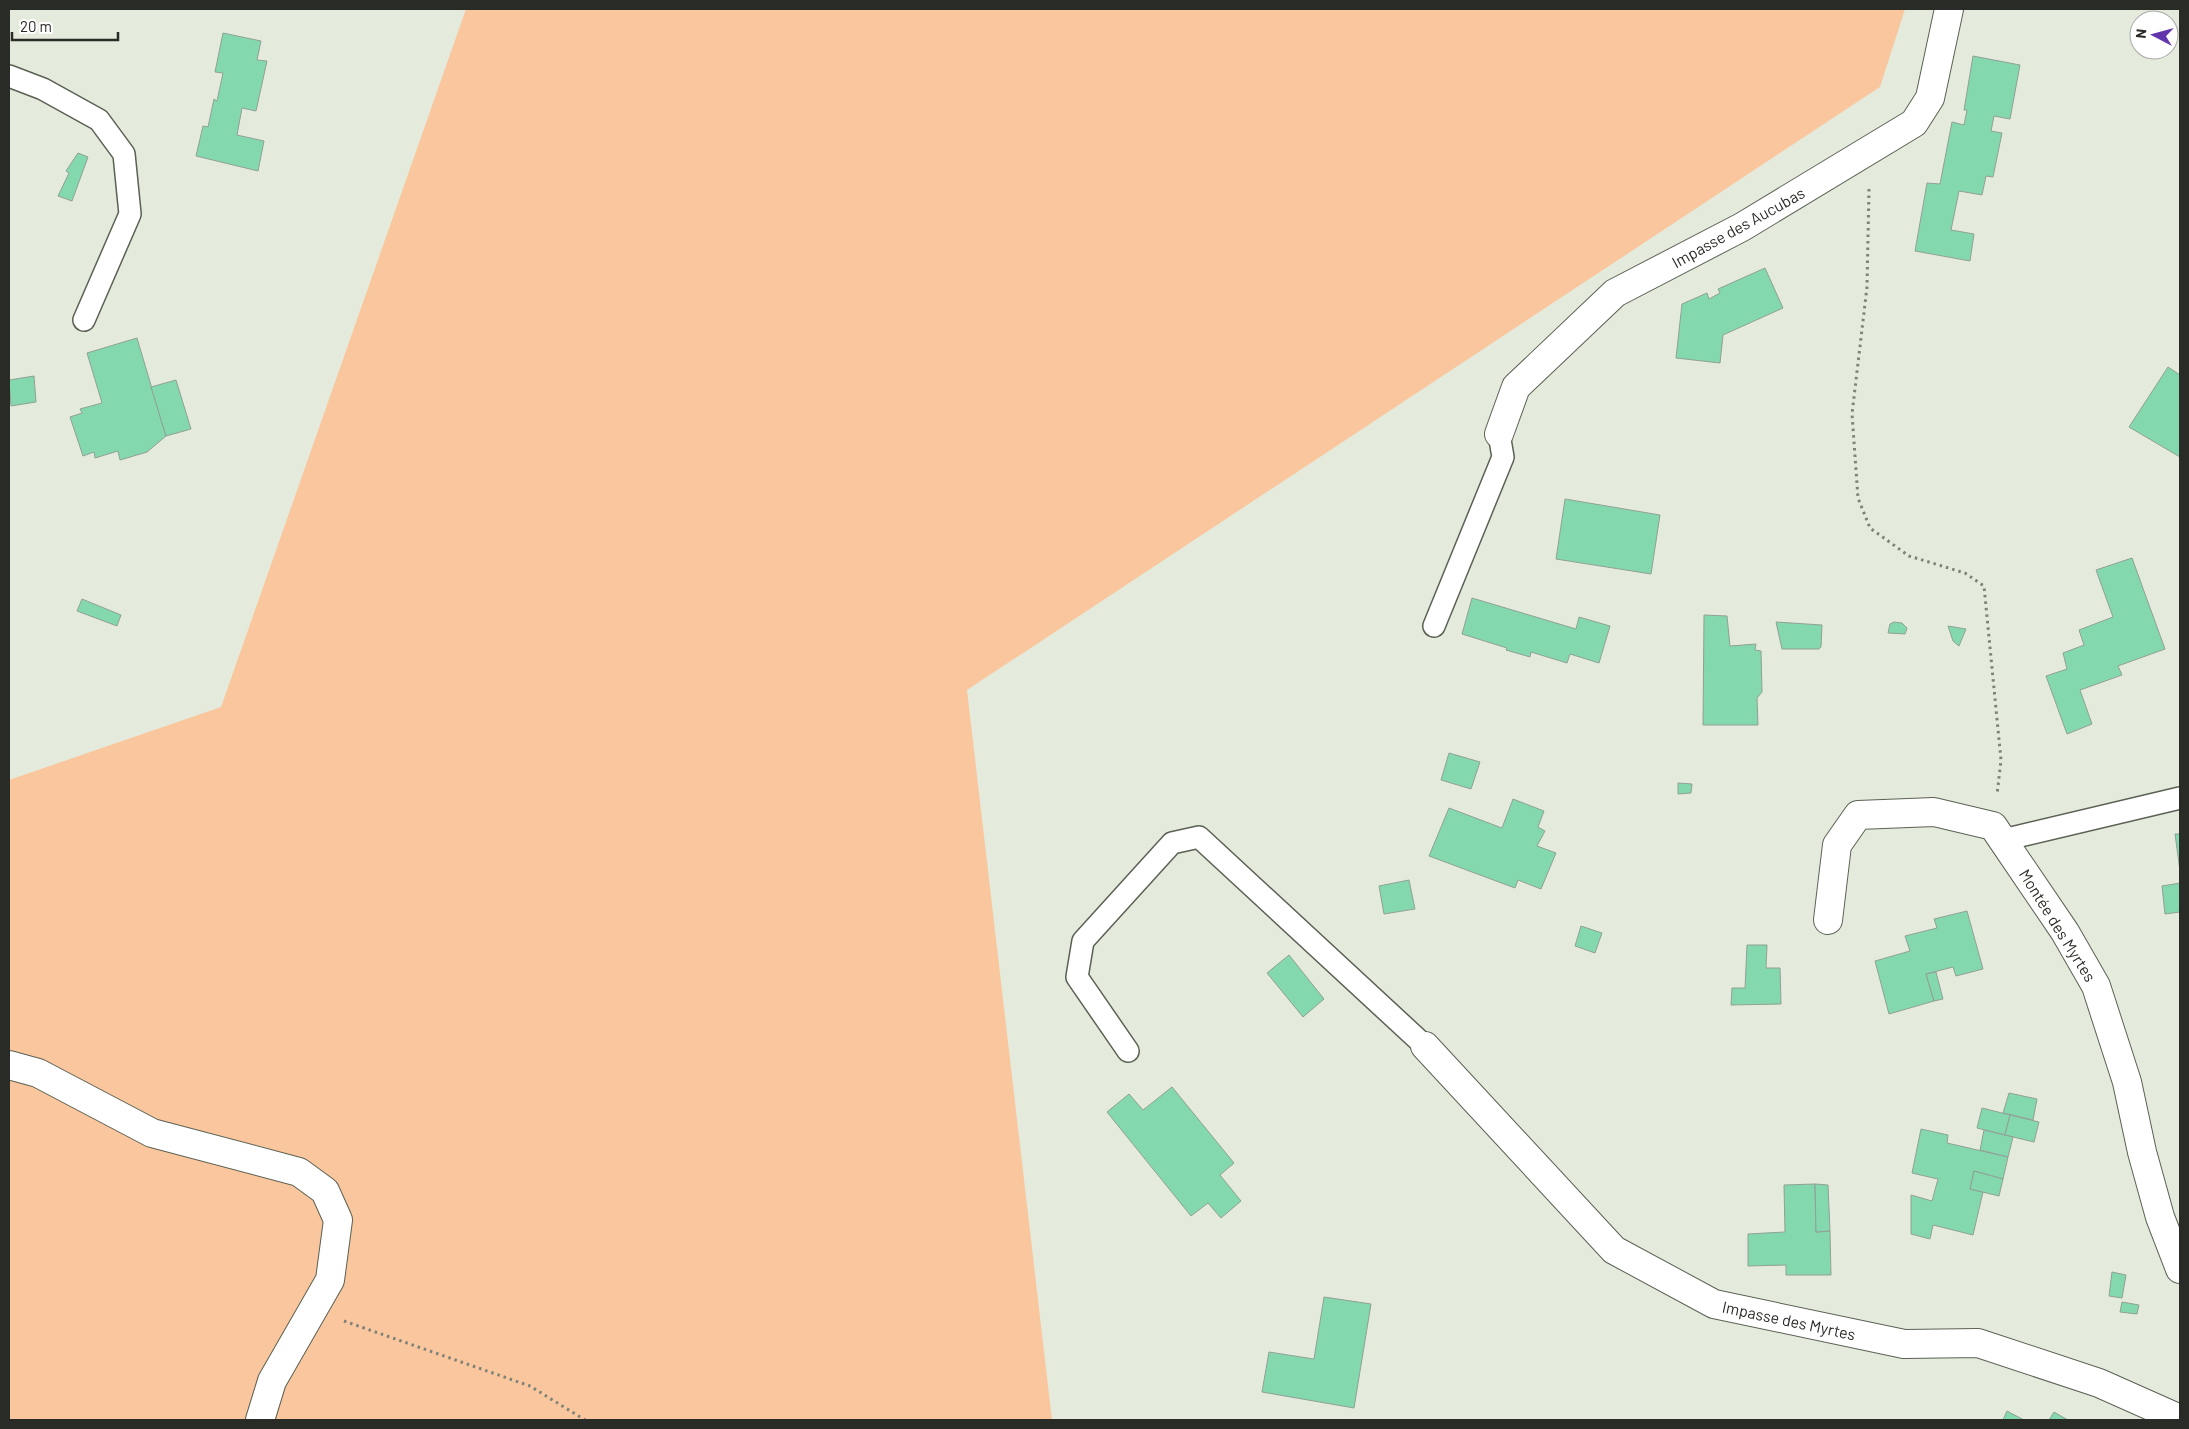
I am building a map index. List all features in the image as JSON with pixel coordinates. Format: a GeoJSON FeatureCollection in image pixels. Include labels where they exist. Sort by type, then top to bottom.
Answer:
{"type":"FeatureCollection","features":[{"type":"Feature","properties":{"kind":"street","name":"Impasse des Aucubas"},"geometry":{"type":"LineString","coordinates":[[1499,434],[1516,387],[1615,293],[1742,227],[1914,123],[1930,98],[1949,9]]}},
{"type":"Feature","properties":{"kind":"street"},"geometry":{"type":"LineString","coordinates":[[1828,920],[1837,845],[1858,815],[1934,812],[1998,833]]}},
{"type":"Feature","properties":{"kind":"street","name":"Montée des Myrtes"},"geometry":{"type":"LineString","coordinates":[[1998,833],[2066,932],[2096,986],[2127,1082],[2142,1152],[2160,1217],[2180,1269]]}},
{"type":"Feature","properties":{"kind":"street","name":"Impasse des Myrtes"},"geometry":{"type":"LineString","coordinates":[[1425,1046],[1614,1250],[1714,1304],[1904,1344],[1978,1343],[2098,1383],[2180,1419]]}},
{"type":"Feature","properties":{"kind":"street"},"geometry":{"type":"LineString","coordinates":[[9,1065],[38,1073],[152,1133],[299,1172],[325,1191],[338,1220],[330,1280],[272,1381],[260,1420]]}},
{"type":"Feature","properties":{"kind":"lane"},"geometry":{"type":"LineString","coordinates":[[9,76],[43,89],[99,120],[124,154],[130,214],[84,320]]}},
{"type":"Feature","properties":{"kind":"lane"},"geometry":{"type":"LineString","coordinates":[[1434,626],[1503,458],[1499,434]]}},
{"type":"Feature","properties":{"kind":"lane"},"geometry":{"type":"LineString","coordinates":[[1998,833],[2180,798]]}},
{"type":"Feature","properties":{"kind":"lane"},"geometry":{"type":"LineString","coordinates":[[1128,1051],[1077,977],[1083,941],[1172,843],[1199,838],[1425,1046]]}},
{"type":"Feature","properties":{"kind":"path"},"geometry":{"type":"LineString","coordinates":[[1864,154],[1870,193],[1867,287],[1852,414],[1858,498],[1870,528],[1910,556],[1966,573],[1984,586],[2001,760],[1998,833]]}},
{"type":"Feature","properties":{"kind":"path"},"geometry":{"type":"LineString","coordinates":[[318,1302],[339,1320],[530,1386],[585,1420]]}},
{"type":"Feature","properties":{"kind":"shaded area"},"geometry":{"type":"Polygon","coordinates":[[[466,9],[1905,9],[1880,87],[967,690],[1052,1420],[9,1420],[9,780],[221,707],[466,9]]]}},
{"type":"Feature","properties":{"kind":"building"},"geometry":{"type":"Polygon","coordinates":[[[223,33],[261,41],[257,60],[267,61],[256,111],[242,108],[237,135],[264,141],[258,171],[196,156],[203,126],[208,127],[214,99],[217,101],[223,73],[215,72],[223,33]]]}},
{"type":"Feature","properties":{"kind":"building"},"geometry":{"type":"Polygon","coordinates":[[[1973,56],[2020,65],[2010,119],[1994,116],[1991,131],[2002,133],[1993,177],[1986,176],[1982,195],[1959,191],[1951,230],[1974,234],[1970,261],[1915,251],[1927,183],[1940,184],[1952,122],[1964,125],[1967,110],[1964,110],[1973,56]]]}},
{"type":"Feature","properties":{"kind":"building"},"geometry":{"type":"Polygon","coordinates":[[[78,153],[88,157],[72,201],[58,196],[69,173],[66,171],[78,153]]]}},
{"type":"Feature","properties":{"kind":"building"},"geometry":{"type":"Polygon","coordinates":[[[1765,268],[1783,308],[1723,335],[1720,363],[1676,358],[1682,304],[1707,293],[1709,299],[1720,293],[1718,289],[1765,268]]]}},
{"type":"Feature","properties":{"kind":"building"},"geometry":{"type":"Polygon","coordinates":[[[137,338],[166,436],[147,452],[120,460],[118,451],[95,458],[94,452],[83,456],[70,417],[82,413],[80,409],[102,403],[87,353],[137,338]]]}},
{"type":"Feature","properties":{"kind":"building"},"geometry":{"type":"Polygon","coordinates":[[[2168,367],[2180,375],[2180,457],[2129,427],[2168,367]]]}},
{"type":"Feature","properties":{"kind":"building"},"geometry":{"type":"Polygon","coordinates":[[[34,376],[36,402],[11,406],[9,380],[34,376]]]}},
{"type":"Feature","properties":{"kind":"building"},"geometry":{"type":"Polygon","coordinates":[[[176,380],[191,429],[166,436],[151,387],[176,380]]]}},
{"type":"Feature","properties":{"kind":"building"},"geometry":{"type":"Polygon","coordinates":[[[1565,499],[1660,515],[1651,574],[1556,559],[1565,499]]]}},
{"type":"Feature","properties":{"kind":"building"},"geometry":{"type":"Polygon","coordinates":[[[2132,558],[2165,649],[2118,666],[2122,675],[2080,690],[2092,724],[2067,734],[2046,676],[2067,669],[2063,653],[2084,645],[2079,630],[2113,617],[2096,570],[2132,558]]]}},
{"type":"Feature","properties":{"kind":"building"},"geometry":{"type":"Polygon","coordinates":[[[1472,598],[1576,629],[1579,617],[1610,626],[1599,663],[1570,654],[1567,663],[1531,652],[1530,657],[1462,634],[1472,598]]]}},
{"type":"Feature","properties":{"kind":"building"},"geometry":{"type":"Polygon","coordinates":[[[82,599],[121,615],[117,626],[77,611],[82,599]]]}},
{"type":"Feature","properties":{"kind":"building"},"geometry":{"type":"Polygon","coordinates":[[[1704,615],[1727,616],[1730,646],[1756,644],[1755,650],[1761,651],[1762,692],[1757,698],[1758,725],[1703,725],[1704,615]]]}},
{"type":"Feature","properties":{"kind":"building"},"geometry":{"type":"Polygon","coordinates":[[[1776,622],[1822,625],[1821,647],[1819,649],[1782,649],[1776,622]]]}},
{"type":"Feature","properties":{"kind":"building"},"geometry":{"type":"Polygon","coordinates":[[[1894,622],[1902,623],[1907,628],[1905,634],[1888,633],[1890,624],[1894,622]]]}},
{"type":"Feature","properties":{"kind":"building"},"geometry":{"type":"Polygon","coordinates":[[[1948,626],[1966,629],[1959,646],[1953,641],[1948,626]]]}},
{"type":"Feature","properties":{"kind":"building"},"geometry":{"type":"Polygon","coordinates":[[[1449,753],[1480,762],[1471,789],[1441,780],[1449,753]]]}},
{"type":"Feature","properties":{"kind":"building"},"geometry":{"type":"Polygon","coordinates":[[[1678,783],[1692,784],[1691,793],[1678,794],[1678,783]]]}},
{"type":"Feature","properties":{"kind":"building"},"geometry":{"type":"Polygon","coordinates":[[[1513,799],[1544,811],[1538,827],[1545,831],[1537,846],[1556,853],[1541,889],[1518,880],[1515,888],[1429,856],[1449,808],[1502,828],[1513,799]]]}},
{"type":"Feature","properties":{"kind":"building"},"geometry":{"type":"Polygon","coordinates":[[[2175,834],[2180,834],[2180,871],[2175,834]]]}},
{"type":"Feature","properties":{"kind":"building"},"geometry":{"type":"Polygon","coordinates":[[[1409,880],[1415,909],[1384,914],[1379,886],[1409,880]]]}},
{"type":"Feature","properties":{"kind":"building"},"geometry":{"type":"Polygon","coordinates":[[[2180,883],[2180,912],[2165,914],[2162,886],[2180,883]]]}},
{"type":"Feature","properties":{"kind":"building"},"geometry":{"type":"Polygon","coordinates":[[[1967,911],[1983,969],[1956,976],[1953,967],[1926,974],[1934,1001],[1889,1014],[1875,961],[1910,951],[1905,936],[1937,928],[1934,919],[1967,911]]]}},
{"type":"Feature","properties":{"kind":"building"},"geometry":{"type":"Polygon","coordinates":[[[1581,926],[1602,933],[1595,953],[1575,946],[1581,926]]]}},
{"type":"Feature","properties":{"kind":"building"},"geometry":{"type":"Polygon","coordinates":[[[1747,945],[1767,945],[1766,968],[1780,968],[1781,1004],[1731,1005],[1732,988],[1745,988],[1747,945]]]}},
{"type":"Feature","properties":{"kind":"building"},"geometry":{"type":"Polygon","coordinates":[[[1289,955],[1324,999],[1303,1017],[1267,973],[1289,955]]]}},
{"type":"Feature","properties":{"kind":"building"},"geometry":{"type":"Polygon","coordinates":[[[1936,972],[1943,999],[1934,1001],[1926,974],[1936,972]]]}},
{"type":"Feature","properties":{"kind":"building"},"geometry":{"type":"Polygon","coordinates":[[[1172,1087],[1234,1163],[1220,1175],[1241,1201],[1221,1218],[1208,1203],[1191,1216],[1107,1112],[1129,1094],[1143,1110],[1172,1087]]]}},
{"type":"Feature","properties":{"kind":"building"},"geometry":{"type":"Polygon","coordinates":[[[2009,1093],[2037,1099],[2033,1120],[2003,1113],[2009,1093]]]}},
{"type":"Feature","properties":{"kind":"building"},"geometry":{"type":"Polygon","coordinates":[[[1982,1108],[2010,1115],[2005,1135],[1977,1128],[1982,1108]]]}},
{"type":"Feature","properties":{"kind":"building"},"geometry":{"type":"Polygon","coordinates":[[[2010,1115],[2039,1122],[2034,1142],[2005,1135],[2010,1115]]]}},
{"type":"Feature","properties":{"kind":"building"},"geometry":{"type":"Polygon","coordinates":[[[1921,1129],[1948,1135],[1947,1143],[2008,1157],[2003,1179],[1974,1171],[1970,1189],[1983,1192],[1973,1235],[1933,1225],[1930,1239],[1911,1234],[1911,1195],[1932,1201],[1938,1179],[1912,1173],[1921,1129]]]}},
{"type":"Feature","properties":{"kind":"building"},"geometry":{"type":"Polygon","coordinates":[[[1984,1130],[2013,1137],[2008,1157],[1980,1150],[1984,1130]]]}},
{"type":"Feature","properties":{"kind":"building"},"geometry":{"type":"Polygon","coordinates":[[[1974,1171],[2003,1179],[1999,1196],[1970,1189],[1974,1171]]]}},
{"type":"Feature","properties":{"kind":"building"},"geometry":{"type":"Polygon","coordinates":[[[1815,1184],[1816,1232],[1830,1231],[1831,1275],[1786,1275],[1786,1265],[1748,1266],[1748,1234],[1785,1232],[1784,1185],[1815,1184]]]}},
{"type":"Feature","properties":{"kind":"building"},"geometry":{"type":"Polygon","coordinates":[[[1815,1184],[1828,1185],[1830,1231],[1816,1232],[1815,1184]]]}},
{"type":"Feature","properties":{"kind":"building"},"geometry":{"type":"Polygon","coordinates":[[[2112,1272],[2126,1275],[2122,1298],[2109,1296],[2112,1272]]]}},
{"type":"Feature","properties":{"kind":"building"},"geometry":{"type":"Polygon","coordinates":[[[1324,1297],[1371,1304],[1354,1408],[1262,1392],[1269,1352],[1314,1359],[1324,1297]]]}},
{"type":"Feature","properties":{"kind":"building"},"geometry":{"type":"Polygon","coordinates":[[[2122,1302],[2139,1305],[2137,1314],[2120,1312],[2122,1302]]]}},
{"type":"Feature","properties":{"kind":"building"},"geometry":{"type":"Polygon","coordinates":[[[2007,1411],[2024,1420],[2003,1420],[2007,1411]]]}},
{"type":"Feature","properties":{"kind":"building"},"geometry":{"type":"Polygon","coordinates":[[[2054,1412],[2068,1420],[2049,1420],[2054,1412]]]}}]}
